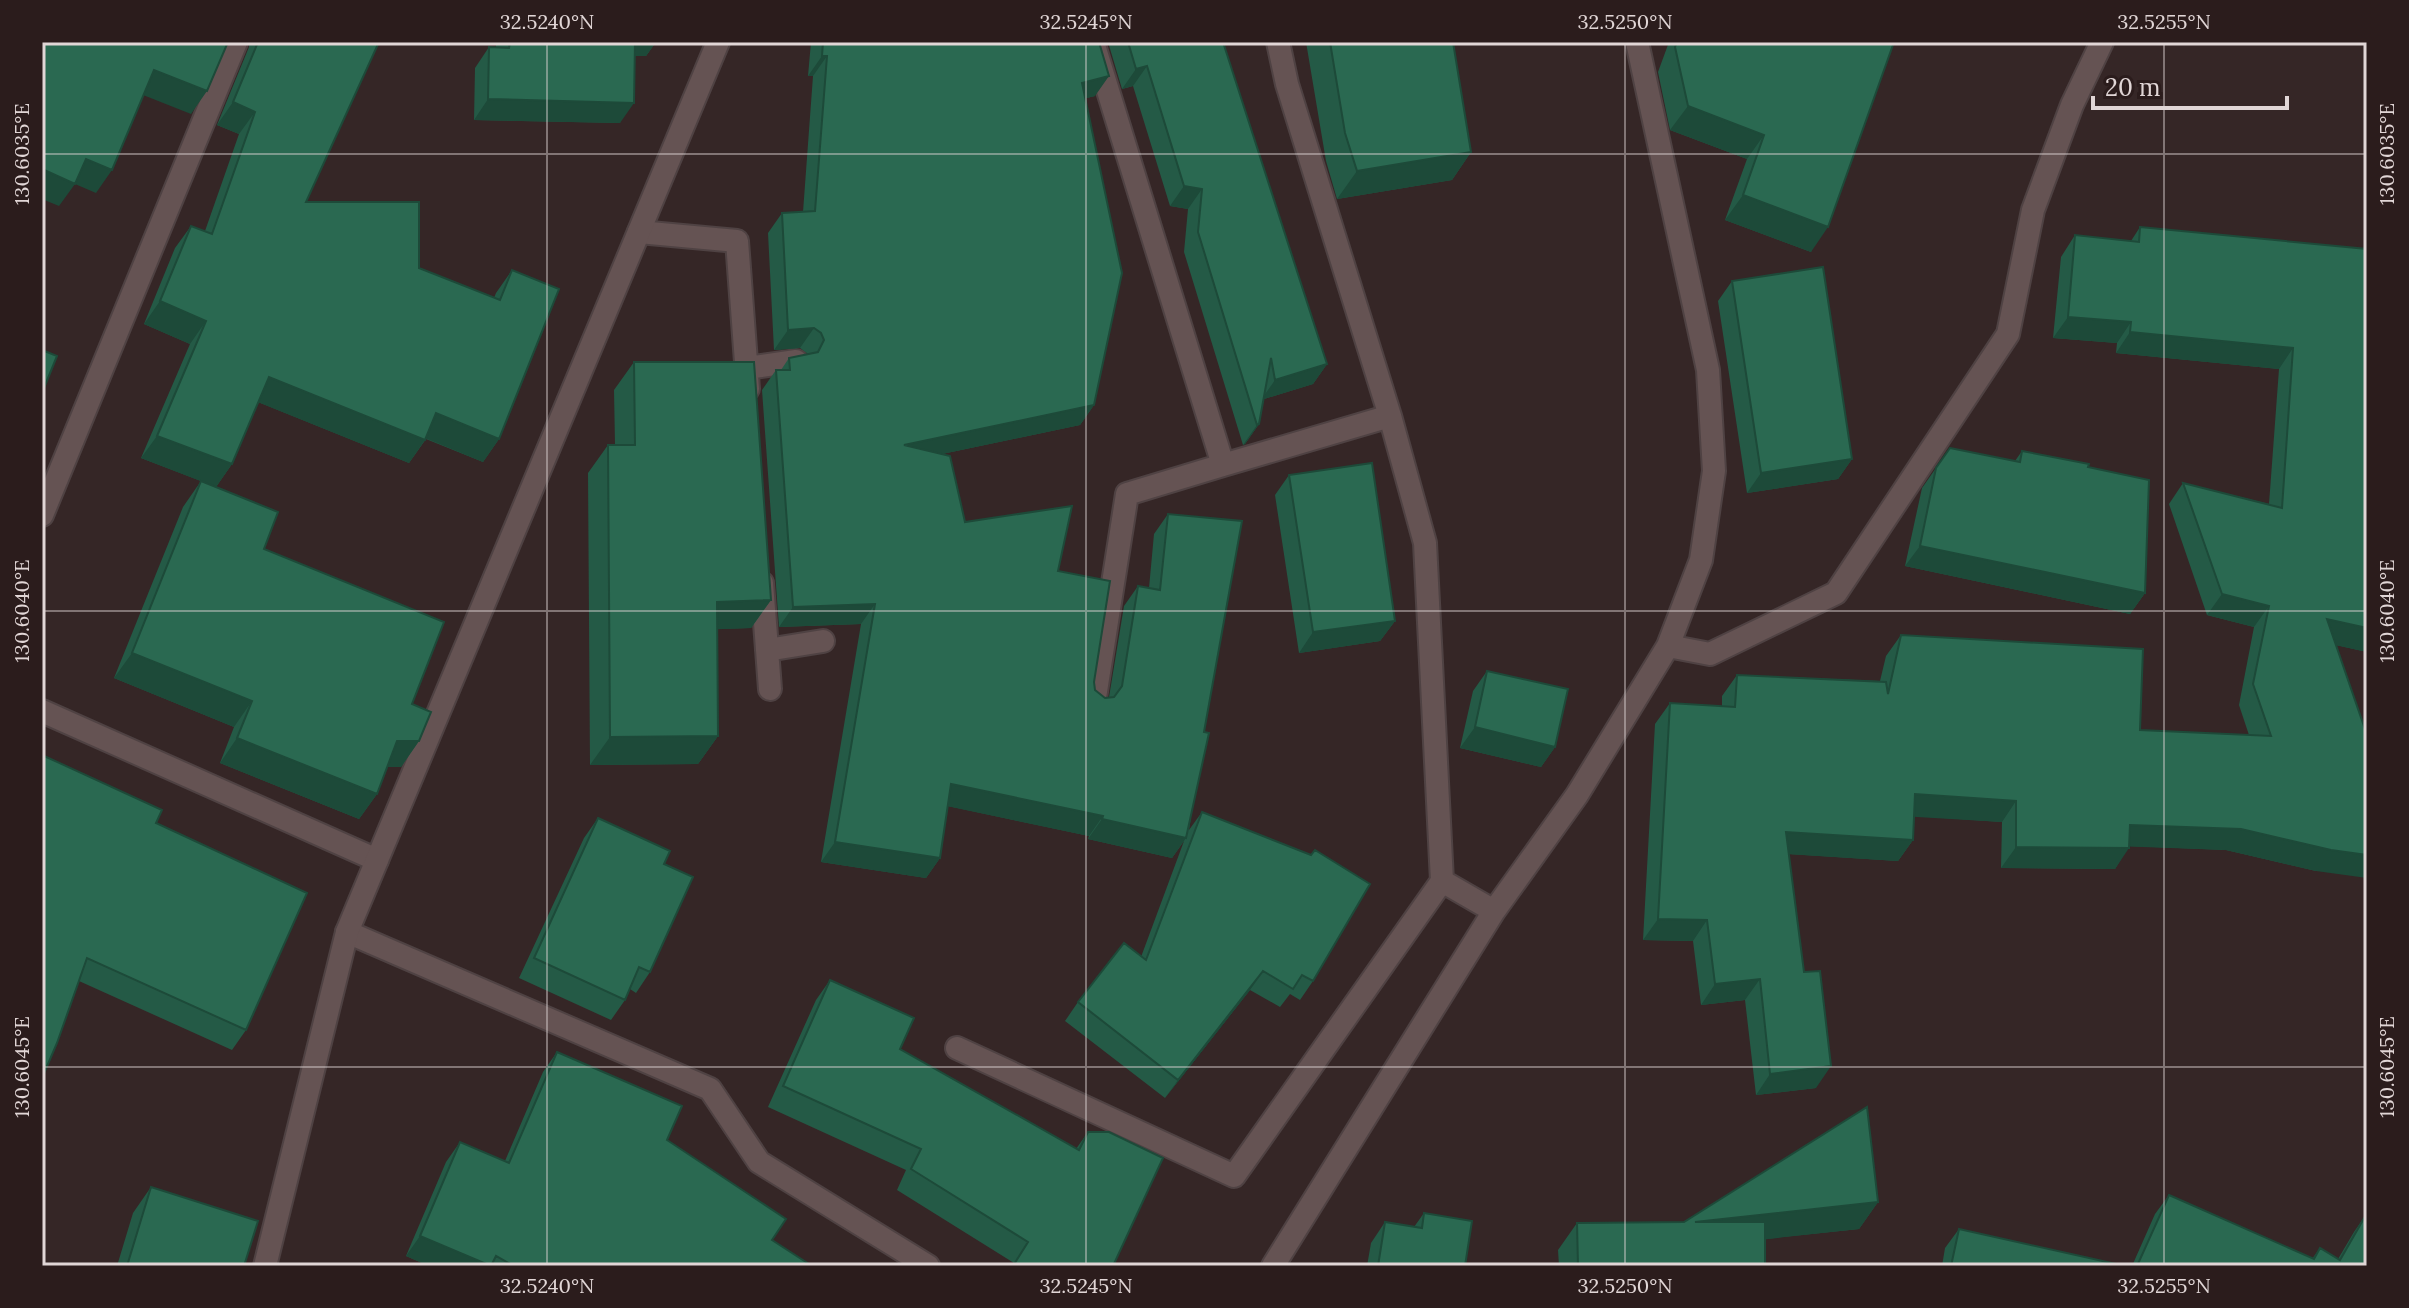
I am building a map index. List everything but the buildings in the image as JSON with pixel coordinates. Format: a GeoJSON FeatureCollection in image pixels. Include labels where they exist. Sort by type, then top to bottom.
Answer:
{"type":"FeatureCollection","features":[{"type":"Feature","properties":{"kind":"street"},"geometry":{"type":"LineString","coordinates":[[42,515],[236,42]]}},
{"type":"Feature","properties":{"kind":"street"},"geometry":{"type":"LineString","coordinates":[[265,1266],[347,932],[718,42]]}},
{"type":"Feature","properties":{"kind":"street"},"geometry":{"type":"LineString","coordinates":[[1093,42],[1223,465]]}},
{"type":"Feature","properties":{"kind":"street"},"geometry":{"type":"LineString","coordinates":[[957,1048],[1234,1176],[1442,881],[1425,543],[1390,416],[1287,84],[1278,42]]}},
{"type":"Feature","properties":{"kind":"street"},"geometry":{"type":"LineString","coordinates":[[1273,1266],[1494,911],[1577,795],[1668,646],[1701,560],[1714,471],[1708,370],[1637,42]]}},
{"type":"Feature","properties":{"kind":"street"},"geometry":{"type":"LineString","coordinates":[[1668,646],[1710,654],[1836,593],[2008,334],[2033,210],[2072,105],[2102,42]]}},
{"type":"Feature","properties":{"kind":"street"},"geometry":{"type":"LineString","coordinates":[[639,232],[737,241],[750,415]]}},
{"type":"Feature","properties":{"kind":"street"},"geometry":{"type":"LineString","coordinates":[[747,368],[796,361]]}},
{"type":"Feature","properties":{"kind":"street"},"geometry":{"type":"LineString","coordinates":[[1094,704],[1127,494],[1390,416]]}},
{"type":"Feature","properties":{"kind":"street"},"geometry":{"type":"LineString","coordinates":[[760,556],[770,689]]}},
{"type":"Feature","properties":{"kind":"street"},"geometry":{"type":"LineString","coordinates":[[767,650],[823,641]]}},
{"type":"Feature","properties":{"kind":"street"},"geometry":{"type":"LineString","coordinates":[[42,711],[377,860]]}},
{"type":"Feature","properties":{"kind":"street"},"geometry":{"type":"LineString","coordinates":[[1442,881],[1494,911]]}},
{"type":"Feature","properties":{"kind":"street"},"geometry":{"type":"LineString","coordinates":[[347,932],[710,1089],[759,1162],[928,1266]]}}]}
